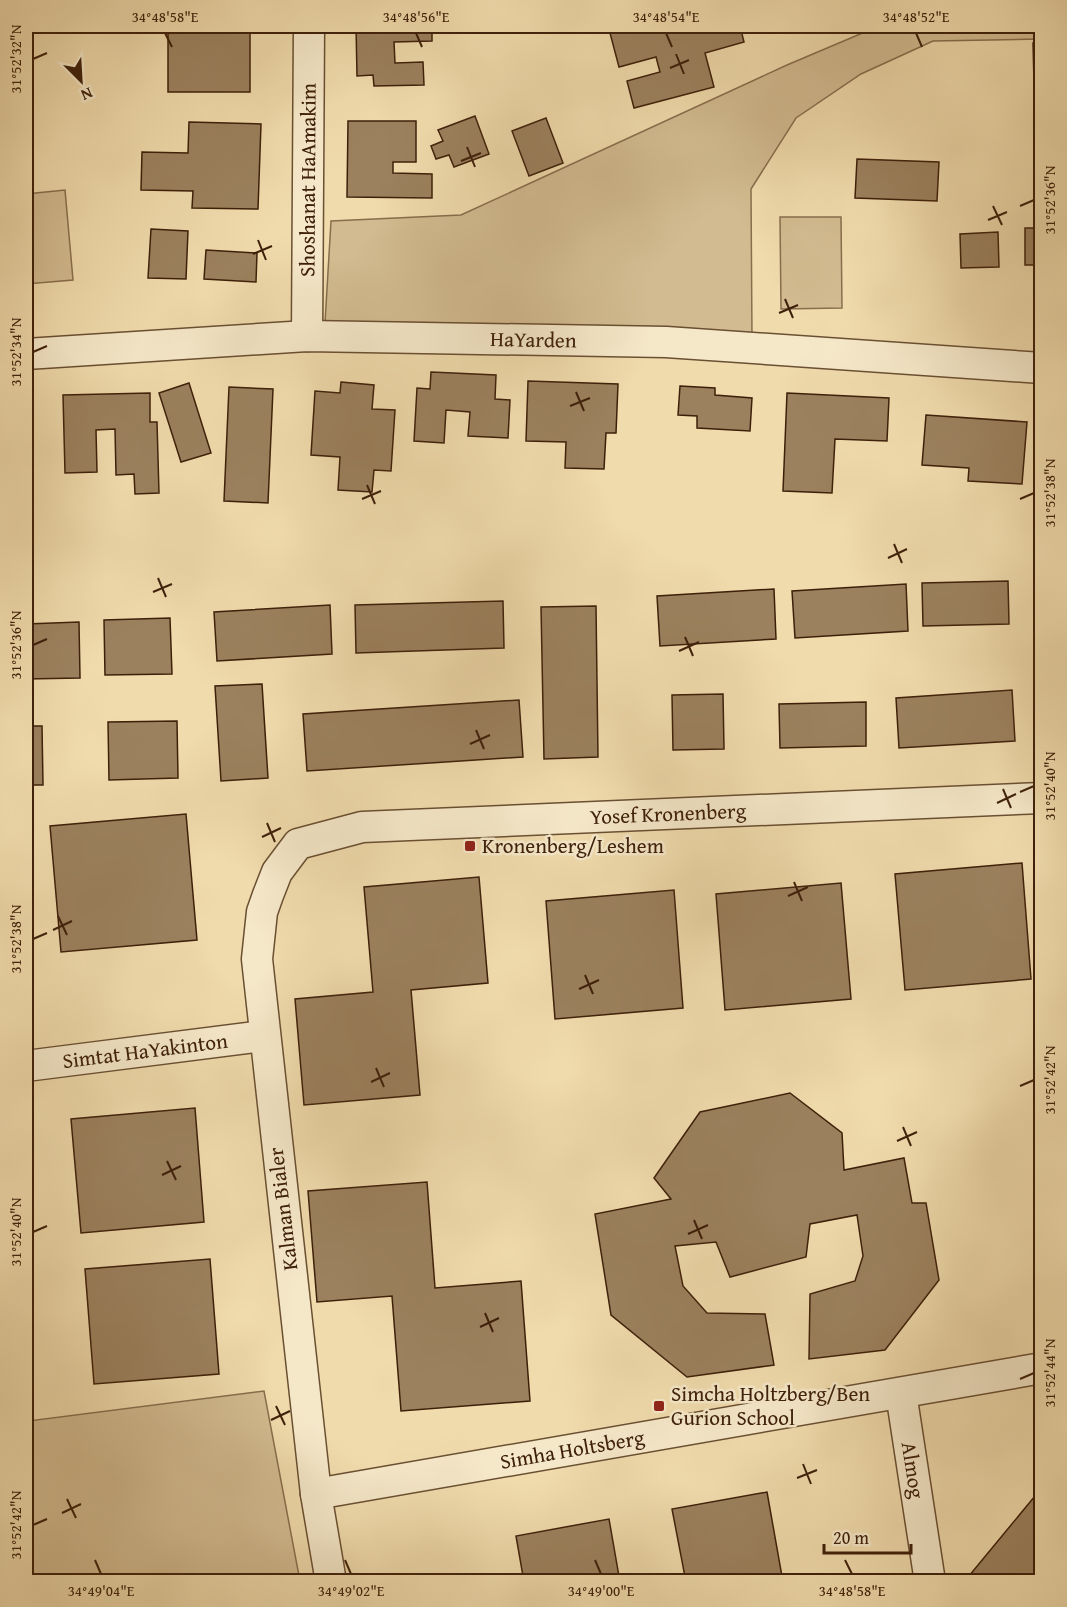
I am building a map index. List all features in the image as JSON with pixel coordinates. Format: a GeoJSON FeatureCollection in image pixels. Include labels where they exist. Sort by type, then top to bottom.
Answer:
{"type":"FeatureCollection","features":[{"type":"Feature","properties":{"kind":"street","name":"Shoshanat HaAmakim"},"geometry":{"type":"LineString","coordinates":[[307,336],[309,26]]}},
{"type":"Feature","properties":{"kind":"street","name":"HaYarden"},"geometry":{"type":"LineString","coordinates":[[26,354],[307,336],[666,342],[1041,368]]}},
{"type":"Feature","properties":{"kind":"street","name":"Yosef Kronenberg"},"geometry":{"type":"LineString","coordinates":[[298,844],[362,827],[1041,798]]}},
{"type":"Feature","properties":{"kind":"street","name":"Kalman Bialer"},"geometry":{"type":"LineString","coordinates":[[298,844],[277,872],[262,912],[256,959],[316,1494],[331,1581]]}},
{"type":"Feature","properties":{"kind":"street","name":"Simtat HaYakinton"},"geometry":{"type":"LineString","coordinates":[[26,1066],[263,1036]]}},
{"type":"Feature","properties":{"kind":"street","name":"Simha Holtsberg"},"geometry":{"type":"LineString","coordinates":[[316,1494],[1041,1368]]}},
{"type":"Feature","properties":{"kind":"street","name":"Almog"},"geometry":{"type":"LineString","coordinates":[[900,1394],[930,1581]]}},
{"type":"Feature","properties":{"kind":"shaded area"},"geometry":{"type":"Polygon","coordinates":[[[879,26],[1041,26],[1041,39],[933,41],[861,74],[796,118],[751,189],[752,338],[325,323],[331,221],[461,215],[787,65],[879,26]]]}},
{"type":"Feature","properties":{"kind":"shaded area"},"geometry":{"type":"Polygon","coordinates":[[[65,190],[73,280],[26,284],[26,194],[65,190]]]}},
{"type":"Feature","properties":{"kind":"shaded area"},"geometry":{"type":"Polygon","coordinates":[[[780,217],[841,217],[842,308],[781,309],[780,217]]]}},
{"type":"Feature","properties":{"kind":"shaded area"},"geometry":{"type":"Polygon","coordinates":[[[26,1329],[29,1329],[29,1421],[264,1391],[300,1581],[26,1581],[26,1329]]]}},
{"type":"Feature","properties":{"kind":"building"},"geometry":{"type":"Polygon","coordinates":[[[168,26],[250,26],[250,92],[168,92],[168,26]]]}},
{"type":"Feature","properties":{"kind":"building"},"geometry":{"type":"Polygon","coordinates":[[[356,26],[432,26],[432,41],[394,42],[395,63],[423,62],[424,85],[374,86],[373,75],[357,76],[356,26]]]}},
{"type":"Feature","properties":{"kind":"building"},"geometry":{"type":"Polygon","coordinates":[[[637,26],[740,26],[744,42],[705,53],[714,87],[634,108],[627,81],[660,72],[656,57],[619,67],[610,33],[637,26]]]}},
{"type":"Feature","properties":{"kind":"building"},"geometry":{"type":"Polygon","coordinates":[[[1033,43],[1042,43],[1042,83],[1034,83],[1033,43]]]}},
{"type":"Feature","properties":{"kind":"building"},"geometry":{"type":"Polygon","coordinates":[[[475,116],[489,154],[454,167],[449,155],[436,159],[431,146],[443,141],[438,130],[475,116]]]}},
{"type":"Feature","properties":{"kind":"building"},"geometry":{"type":"Polygon","coordinates":[[[546,118],[563,163],[529,176],[512,131],[546,118]]]}},
{"type":"Feature","properties":{"kind":"building"},"geometry":{"type":"Polygon","coordinates":[[[348,121],[416,121],[416,162],[393,162],[393,173],[432,174],[432,198],[347,197],[348,121]]]}},
{"type":"Feature","properties":{"kind":"building"},"geometry":{"type":"Polygon","coordinates":[[[189,122],[261,124],[258,209],[192,208],[193,191],[141,190],[142,152],[188,153],[189,122]]]}},
{"type":"Feature","properties":{"kind":"building"},"geometry":{"type":"Polygon","coordinates":[[[857,159],[939,162],[937,201],[855,198],[857,159]]]}},
{"type":"Feature","properties":{"kind":"building"},"geometry":{"type":"Polygon","coordinates":[[[1025,228],[1042,228],[1042,265],[1025,265],[1025,228]]]}},
{"type":"Feature","properties":{"kind":"building"},"geometry":{"type":"Polygon","coordinates":[[[151,229],[188,231],[186,279],[148,278],[151,229]]]}},
{"type":"Feature","properties":{"kind":"building"},"geometry":{"type":"Polygon","coordinates":[[[998,232],[999,267],[961,268],[960,234],[998,232]]]}},
{"type":"Feature","properties":{"kind":"building"},"geometry":{"type":"Polygon","coordinates":[[[206,250],[257,253],[256,282],[204,279],[206,250]]]}},
{"type":"Feature","properties":{"kind":"building"},"geometry":{"type":"Polygon","coordinates":[[[431,372],[496,375],[495,399],[510,400],[508,438],[468,436],[470,412],[446,410],[444,443],[414,441],[417,388],[430,389],[431,372]]]}},
{"type":"Feature","properties":{"kind":"building"},"geometry":{"type":"Polygon","coordinates":[[[528,381],[618,384],[616,433],[606,433],[604,469],[565,468],[566,442],[526,441],[528,381]]]}},
{"type":"Feature","properties":{"kind":"building"},"geometry":{"type":"Polygon","coordinates":[[[341,382],[374,385],[372,409],[395,410],[391,471],[374,470],[372,492],[338,490],[340,457],[311,455],[315,391],[340,393],[341,382]]]}},
{"type":"Feature","properties":{"kind":"building"},"geometry":{"type":"Polygon","coordinates":[[[189,383],[211,453],[181,462],[159,393],[189,383]]]}},
{"type":"Feature","properties":{"kind":"building"},"geometry":{"type":"Polygon","coordinates":[[[680,386],[715,388],[715,395],[752,398],[750,431],[697,428],[697,416],[678,415],[680,386]]]}},
{"type":"Feature","properties":{"kind":"building"},"geometry":{"type":"Polygon","coordinates":[[[229,387],[273,389],[268,503],[224,501],[229,387]]]}},
{"type":"Feature","properties":{"kind":"building"},"geometry":{"type":"Polygon","coordinates":[[[150,393],[150,422],[157,422],[159,493],[135,494],[134,474],[116,475],[115,429],[96,430],[97,472],[65,473],[63,395],[150,393]]]}},
{"type":"Feature","properties":{"kind":"building"},"geometry":{"type":"Polygon","coordinates":[[[787,393],[889,398],[887,441],[835,439],[832,493],[783,491],[787,393]]]}},
{"type":"Feature","properties":{"kind":"building"},"geometry":{"type":"Polygon","coordinates":[[[926,415],[1027,422],[1022,484],[968,481],[969,468],[922,465],[926,415]]]}},
{"type":"Feature","properties":{"kind":"building"},"geometry":{"type":"Polygon","coordinates":[[[1037,579],[1042,579],[1042,623],[1038,623],[1037,579]]]}},
{"type":"Feature","properties":{"kind":"building"},"geometry":{"type":"Polygon","coordinates":[[[1008,581],[1009,624],[923,626],[922,583],[1008,581]]]}},
{"type":"Feature","properties":{"kind":"building"},"geometry":{"type":"Polygon","coordinates":[[[906,584],[908,631],[795,638],[792,591],[906,584]]]}},
{"type":"Feature","properties":{"kind":"building"},"geometry":{"type":"Polygon","coordinates":[[[774,589],[776,639],[660,646],[657,596],[774,589]]]}},
{"type":"Feature","properties":{"kind":"building"},"geometry":{"type":"Polygon","coordinates":[[[503,601],[504,648],[356,653],[355,605],[503,601]]]}},
{"type":"Feature","properties":{"kind":"building"},"geometry":{"type":"Polygon","coordinates":[[[330,605],[332,654],[217,661],[214,612],[330,605]]]}},
{"type":"Feature","properties":{"kind":"building"},"geometry":{"type":"Polygon","coordinates":[[[596,606],[598,757],[544,759],[541,607],[596,606]]]}},
{"type":"Feature","properties":{"kind":"building"},"geometry":{"type":"Polygon","coordinates":[[[170,618],[172,674],[105,675],[104,620],[170,618]]]}},
{"type":"Feature","properties":{"kind":"building"},"geometry":{"type":"Polygon","coordinates":[[[79,622],[80,678],[26,679],[26,624],[79,622]]]}},
{"type":"Feature","properties":{"kind":"building"},"geometry":{"type":"Polygon","coordinates":[[[262,684],[268,778],[221,781],[215,686],[262,684]]]}},
{"type":"Feature","properties":{"kind":"building"},"geometry":{"type":"Polygon","coordinates":[[[1012,690],[1015,741],[899,748],[896,698],[1012,690]]]}},
{"type":"Feature","properties":{"kind":"building"},"geometry":{"type":"Polygon","coordinates":[[[723,694],[724,749],[673,750],[672,695],[723,694]]]}},
{"type":"Feature","properties":{"kind":"building"},"geometry":{"type":"Polygon","coordinates":[[[519,700],[523,757],[307,771],[303,714],[519,700]]]}},
{"type":"Feature","properties":{"kind":"building"},"geometry":{"type":"Polygon","coordinates":[[[866,702],[866,746],[780,748],[779,704],[866,702]]]}},
{"type":"Feature","properties":{"kind":"building"},"geometry":{"type":"Polygon","coordinates":[[[177,721],[178,778],[109,780],[108,722],[177,721]]]}},
{"type":"Feature","properties":{"kind":"building"},"geometry":{"type":"Polygon","coordinates":[[[26,726],[42,726],[43,785],[26,785],[26,726]]]}},
{"type":"Feature","properties":{"kind":"building"},"geometry":{"type":"Polygon","coordinates":[[[186,814],[197,940],[61,952],[50,826],[186,814]]]}},
{"type":"Feature","properties":{"kind":"building"},"geometry":{"type":"Polygon","coordinates":[[[1022,863],[1031,979],[905,990],[895,874],[1022,863]]]}},
{"type":"Feature","properties":{"kind":"building"},"geometry":{"type":"Polygon","coordinates":[[[479,877],[488,983],[411,990],[420,1095],[304,1105],[295,999],[373,992],[364,887],[479,877]]]}},
{"type":"Feature","properties":{"kind":"building"},"geometry":{"type":"Polygon","coordinates":[[[841,883],[851,999],[725,1010],[716,894],[841,883]]]}},
{"type":"Feature","properties":{"kind":"building"},"geometry":{"type":"Polygon","coordinates":[[[674,890],[683,1008],[555,1019],[546,901],[674,890]]]}},
{"type":"Feature","properties":{"kind":"building"},"geometry":{"type":"Polygon","coordinates":[[[790,1093],[842,1133],[844,1170],[904,1158],[912,1203],[926,1203],[939,1280],[885,1350],[809,1359],[810,1294],[855,1281],[863,1256],[857,1215],[810,1224],[806,1257],[730,1277],[716,1242],[675,1246],[683,1286],[707,1313],[765,1314],[774,1365],[687,1377],[611,1315],[595,1214],[671,1199],[654,1178],[700,1112],[790,1093]]]}},
{"type":"Feature","properties":{"kind":"building"},"geometry":{"type":"Polygon","coordinates":[[[195,1108],[204,1222],[81,1233],[71,1119],[195,1108]]]}},
{"type":"Feature","properties":{"kind":"building"},"geometry":{"type":"Polygon","coordinates":[[[427,1182],[435,1288],[521,1281],[530,1401],[401,1411],[392,1296],[317,1302],[308,1191],[427,1182]]]}},
{"type":"Feature","properties":{"kind":"building"},"geometry":{"type":"Polygon","coordinates":[[[210,1259],[219,1374],[94,1384],[85,1269],[210,1259]]]}},
{"type":"Feature","properties":{"kind":"building"},"geometry":{"type":"Polygon","coordinates":[[[767,1492],[783,1582],[686,1582],[672,1509],[767,1492]]]}},
{"type":"Feature","properties":{"kind":"building"},"geometry":{"type":"Polygon","coordinates":[[[1035,1496],[1042,1501],[1042,1582],[964,1582],[1035,1496]]]}},
{"type":"Feature","properties":{"kind":"building"},"geometry":{"type":"Polygon","coordinates":[[[609,1519],[620,1582],[524,1582],[516,1536],[609,1519]]]}},
{"type":"Feature","properties":{"kind":"place","name":"Kronenberg/Leshem"},"geometry":{"type":"Point","coordinates":[470,846]}},
{"type":"Feature","properties":{"kind":"place","name":"Simcha Holtzberg/Ben Gurion School"},"geometry":{"type":"Point","coordinates":[659,1406]}}]}
